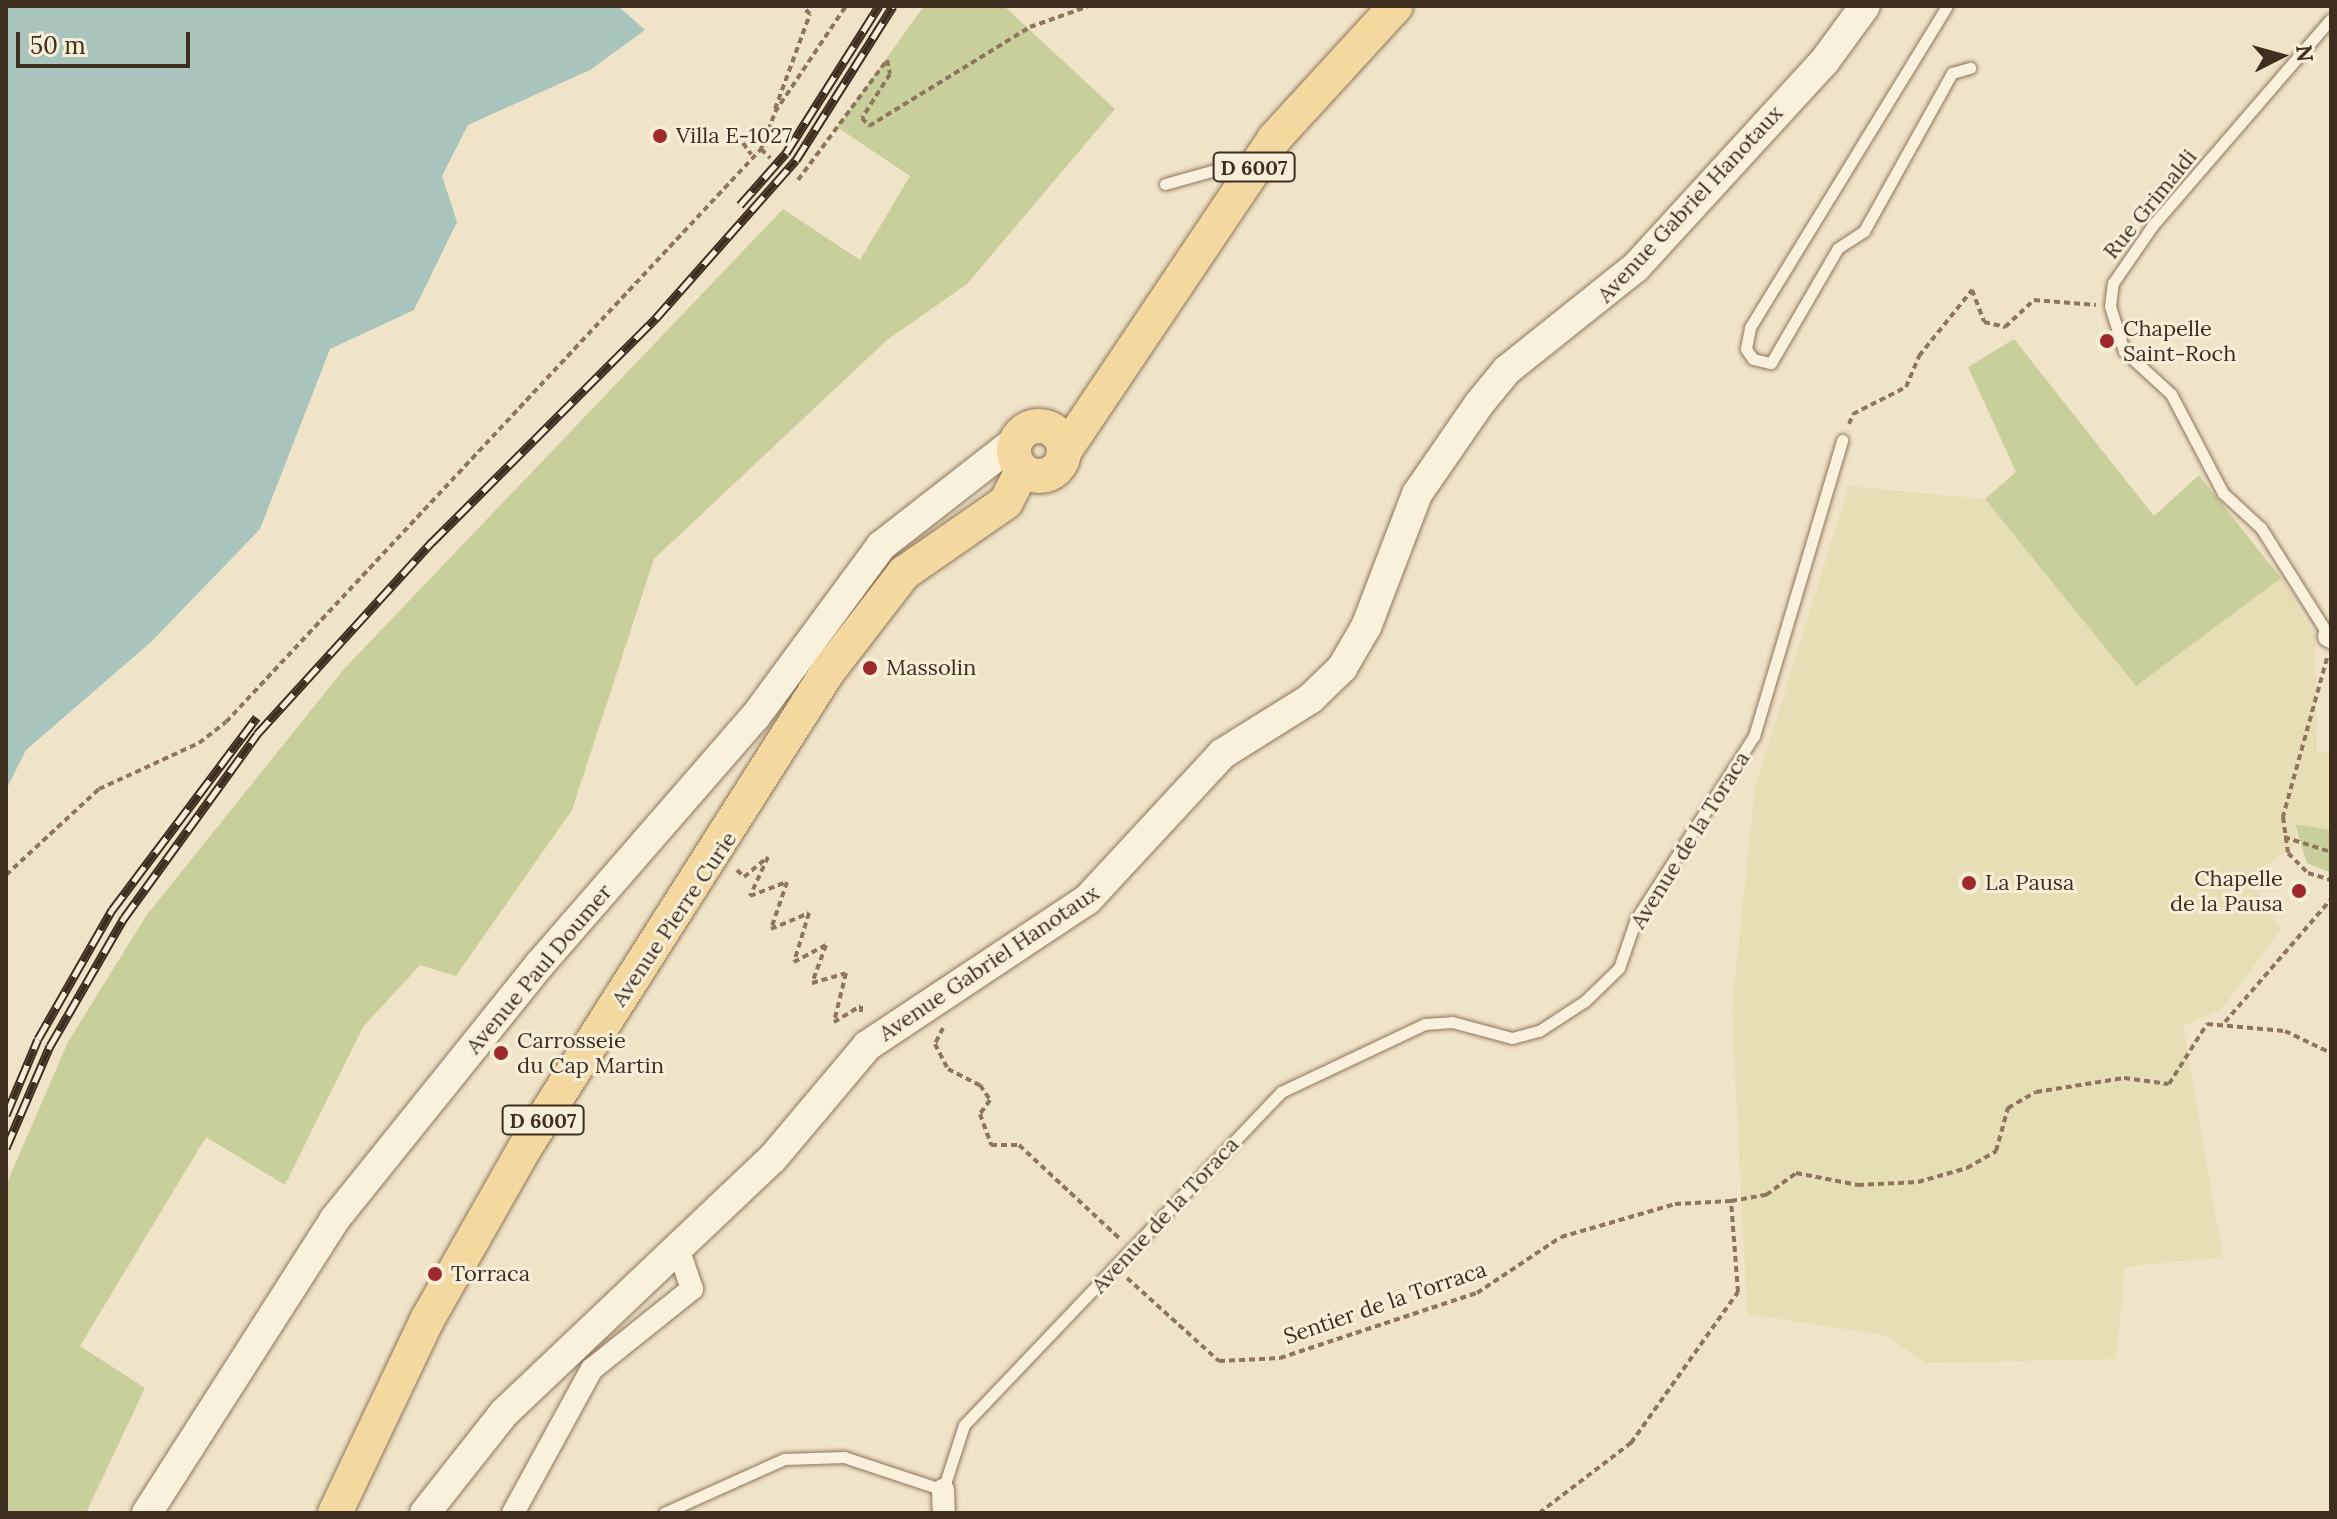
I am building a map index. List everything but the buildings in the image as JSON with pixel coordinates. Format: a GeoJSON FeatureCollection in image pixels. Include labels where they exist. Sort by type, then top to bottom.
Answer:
{"type":"FeatureCollection","features":[{"type":"Feature","properties":{"kind":"main road","name":"D 6007"},"geometry":{"type":"LineString","coordinates":[[1034,455],[1132,344],[1244,180],[1396,6]]}},
{"type":"Feature","properties":{"kind":"main road","name":"Avenue Gabriel Hanotaux"},"geometry":{"type":"LineString","coordinates":[[425,1513],[550,1365],[679,1252],[772,1159],[867,1046],[1107,884],[1222,754],[1310,699],[1342,668],[1366,627],[1417,494],[1479,404],[1507,370],[1635,268],[1824,62],[1865,6]]}},
{"type":"Feature","properties":{"kind":"main road","name":"Avenue Paul Doumer"},"geometry":{"type":"LineString","coordinates":[[147,1513],[335,1219],[540,964],[755,717],[881,546],[980,468],[1034,455]]}},
{"type":"Feature","properties":{"kind":"main road","name":"Avenue Pierre Curie"},"geometry":{"type":"LineString","coordinates":[[335,1513],[427,1320],[526,1146],[786,747],[846,685],[892,616],[1022,511],[1034,455]]}},
{"type":"Feature","properties":{"kind":"street"},"geometry":{"type":"LineString","coordinates":[[513,1513],[592,1369],[692,1289],[679,1252]]}},
{"type":"Feature","properties":{"kind":"lane"},"geometry":{"type":"LineString","coordinates":[[1947,6],[1750,328],[1746,349],[1771,363],[1838,248],[1864,231],[1952,73],[1970,68]]}},
{"type":"Feature","properties":{"kind":"lane","name":"Rue Grimaldi"},"geometry":{"type":"LineString","coordinates":[[2110,306],[2113,283],[2153,225],[2331,19]]}},
{"type":"Feature","properties":{"kind":"lane"},"geometry":{"type":"LineString","coordinates":[[1165,184],[1215,170],[1244,180]]}},
{"type":"Feature","properties":{"kind":"lane"},"geometry":{"type":"LineString","coordinates":[[2110,306],[2124,351],[2171,394],[2223,493],[2261,528],[2330,637]]}},
{"type":"Feature","properties":{"kind":"lane","name":"Avenue de la Toraca"},"geometry":{"type":"LineString","coordinates":[[664,1513],[784,1459],[844,1457],[944,1502],[964,1425],[1281,1092],[1425,1024],[1452,1022],[1512,1038],[1539,1031],[1619,968],[1636,919],[1754,736],[1842,440]]}},
{"type":"Feature","properties":{"kind":"path"},"geometry":{"type":"LineString","coordinates":[[6,875],[99,789],[199,743],[226,722],[689,229],[751,154],[761,149],[810,14],[802,6]]}},
{"type":"Feature","properties":{"kind":"path"},"geometry":{"type":"LineString","coordinates":[[775,112],[846,6]]}},
{"type":"Feature","properties":{"kind":"path"},"geometry":{"type":"LineString","coordinates":[[798,180],[887,60],[890,74],[862,118],[869,126],[1030,27],[1089,6]]}},
{"type":"Feature","properties":{"kind":"path"},"geometry":{"type":"LineString","coordinates":[[743,143],[751,154]]}},
{"type":"Feature","properties":{"kind":"path"},"geometry":{"type":"LineString","coordinates":[[761,149],[770,158]]}},
{"type":"Feature","properties":{"kind":"path"},"geometry":{"type":"LineString","coordinates":[[1842,440],[1853,414],[1906,387],[1919,356],[1972,290],[1984,322],[2005,327],[2034,300],[2110,306]]}},
{"type":"Feature","properties":{"kind":"path"},"geometry":{"type":"LineString","coordinates":[[2330,637],[2284,837],[2288,853],[2308,873],[2331,880]]}},
{"type":"Feature","properties":{"kind":"path"},"geometry":{"type":"LineString","coordinates":[[2284,837],[2331,852]]}},
{"type":"Feature","properties":{"kind":"path"},"geometry":{"type":"LineString","coordinates":[[743,862],[741,879],[763,857],[769,860],[750,896],[788,883],[772,931],[812,916],[794,962],[826,945],[812,983],[846,973],[833,1019],[838,1024],[864,1008],[856,1023]]}},
{"type":"Feature","properties":{"kind":"path"},"geometry":{"type":"LineString","coordinates":[[2225,1022],[2331,899]]}},
{"type":"Feature","properties":{"kind":"path"},"geometry":{"type":"LineString","coordinates":[[961,982],[935,1044],[948,1069],[980,1085],[990,1100],[980,1114],[991,1145],[1019,1145],[1131,1249]]}},
{"type":"Feature","properties":{"kind":"path"},"geometry":{"type":"LineString","coordinates":[[2225,1022],[2285,1031],[2331,1053]]}},
{"type":"Feature","properties":{"kind":"path","name":"Sentier de la Torraca"},"geometry":{"type":"LineString","coordinates":[[1115,1267],[1219,1361],[1280,1358],[1477,1293],[1561,1237],[1675,1204],[1731,1201],[1766,1195],[1796,1173],[1858,1185],[1918,1182],[1967,1168],[1996,1151],[2008,1108],[2027,1097],[2124,1078],[2169,1084],[2207,1024],[2225,1022]]}},
{"type":"Feature","properties":{"kind":"path"},"geometry":{"type":"LineString","coordinates":[[1539,1513],[1631,1443],[1738,1292],[1731,1201]]}},
{"type":"Feature","properties":{"kind":"shaded area"},"geometry":{"type":"Polygon","coordinates":[[[1849,486],[1985,499],[2136,686],[2281,578],[2315,637],[2317,752],[2331,752],[2331,830],[2295,824],[2296,844],[2248,878],[2281,929],[2222,1009],[2183,1026],[2223,1257],[2125,1267],[2116,1359],[1925,1363],[1884,1335],[1747,1314],[1732,1008],[1755,787],[1849,486]]]}},
{"type":"Feature","properties":{"kind":"green space"},"geometry":{"type":"Polygon","coordinates":[[[924,6],[1004,6],[1115,109],[967,284],[887,340],[654,559],[572,810],[456,976],[420,965],[363,1027],[285,1185],[206,1137],[80,1346],[145,1388],[86,1513],[6,1513],[6,1185],[68,1042],[146,916],[344,669],[783,209],[860,260],[910,176],[837,127],[924,6]]]}},
{"type":"Feature","properties":{"kind":"green space"},"geometry":{"type":"Polygon","coordinates":[[[2014,339],[2154,516],[2199,475],[2281,578],[2136,686],[1985,499],[2016,472],[1968,367],[2014,339]]]}},
{"type":"Feature","properties":{"kind":"green space"},"geometry":{"type":"Polygon","coordinates":[[[2295,824],[2331,830],[2331,873],[2307,863],[2295,824]]]}},
{"type":"Feature","properties":{"kind":"water"},"geometry":{"type":"Polygon","coordinates":[[[6,6],[618,6],[645,30],[590,70],[468,125],[442,176],[457,222],[414,310],[330,349],[260,529],[151,642],[26,750],[6,790],[6,6]]]}},
{"type":"Feature","properties":{"kind":"railway"},"geometry":{"type":"LineString","coordinates":[[740,205],[786,153],[879,6]]}},
{"type":"Feature","properties":{"kind":"railway"},"geometry":{"type":"LineString","coordinates":[[6,1148],[50,1046],[124,918],[257,734],[432,542],[656,318],[796,160],[893,6]]}},
{"type":"Feature","properties":{"kind":"railway"},"geometry":{"type":"LineString","coordinates":[[6,1115],[38,1039],[112,910],[257,717]]}},
{"type":"Feature","properties":{"kind":"place","name":"Villa E-1027"},"geometry":{"type":"Point","coordinates":[660,136]}},
{"type":"Feature","properties":{"kind":"place","name":"Chapelle Saint-Roch"},"geometry":{"type":"Point","coordinates":[2107,341]}},
{"type":"Feature","properties":{"kind":"place","name":"Massolin"},"geometry":{"type":"Point","coordinates":[870,668]}},
{"type":"Feature","properties":{"kind":"place","name":"La Pausa"},"geometry":{"type":"Point","coordinates":[1969,883]}},
{"type":"Feature","properties":{"kind":"place","name":"Chapelle de la Pausa"},"geometry":{"type":"Point","coordinates":[2299,891]}},
{"type":"Feature","properties":{"kind":"place","name":"Carrosseie du Cap Martin"},"geometry":{"type":"Point","coordinates":[501,1053]}},
{"type":"Feature","properties":{"kind":"place","name":"Torraca"},"geometry":{"type":"Point","coordinates":[435,1274]}}]}
